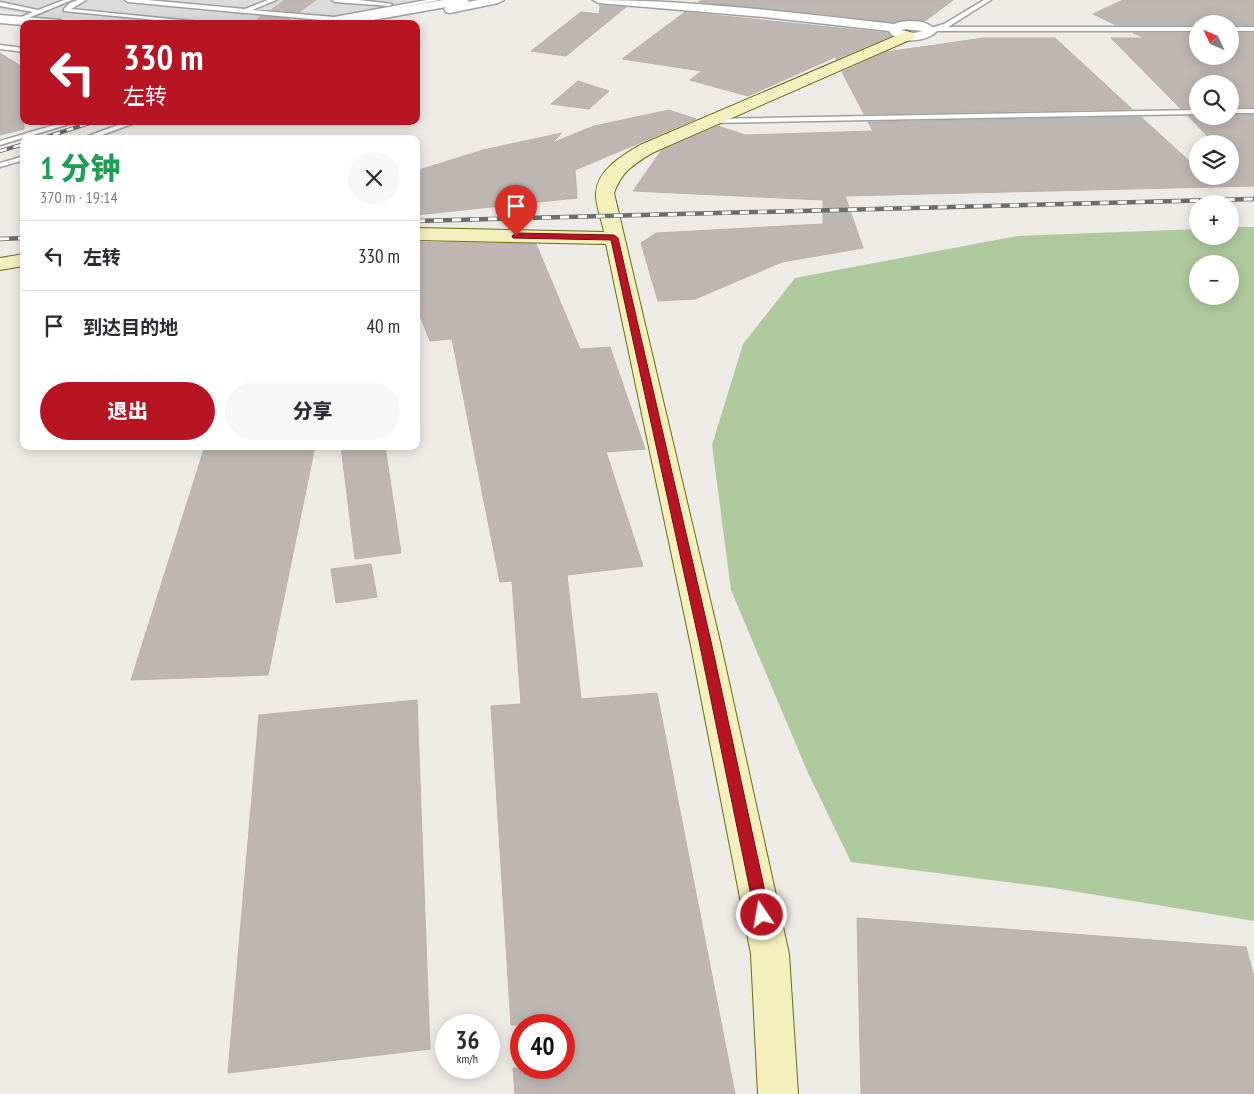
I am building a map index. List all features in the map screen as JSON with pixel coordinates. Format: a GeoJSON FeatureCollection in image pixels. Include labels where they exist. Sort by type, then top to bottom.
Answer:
{"type":"FeatureCollection","features":[{"type":"Feature","properties":{"kind":"street"},"geometry":{"type":"LineString","coordinates":[[337,20],[464,0]]}},
{"type":"Feature","properties":{"kind":"street"},"geometry":{"type":"LineString","coordinates":[[391,20],[498,0]]}},
{"type":"Feature","properties":{"kind":"street"},"geometry":{"type":"LineString","coordinates":[[599,0],[764,13],[911,31]]}},
{"type":"Feature","properties":{"kind":"street"},"geometry":{"type":"LineString","coordinates":[[0,19],[20,24]]}},
{"type":"Feature","properties":{"kind":"street"},"geometry":{"type":"LineString","coordinates":[[0,26],[20,24]]}},
{"type":"Feature","properties":{"kind":"street"},"geometry":{"type":"LineString","coordinates":[[778,1094],[770,954],[706,646],[614,238],[606,193],[610,178],[619,165],[646,149],[911,31]]}},
{"type":"Feature","properties":{"kind":"street"},"geometry":{"type":"LineString","coordinates":[[420,234],[614,238]]}},
{"type":"Feature","properties":{"kind":"street"},"geometry":{"type":"LineString","coordinates":[[0,264],[20,261]]}},
{"type":"Feature","properties":{"kind":"lane"},"geometry":{"type":"LineString","coordinates":[[26,20],[38,12],[69,0]]}},
{"type":"Feature","properties":{"kind":"lane"},"geometry":{"type":"LineString","coordinates":[[83,0],[72,4],[66,10],[162,20]]}},
{"type":"Feature","properties":{"kind":"lane"},"geometry":{"type":"LineString","coordinates":[[128,0],[249,9],[273,0]]}},
{"type":"Feature","properties":{"kind":"lane"},"geometry":{"type":"LineString","coordinates":[[210,0],[213,4],[226,8],[323,20]]}},
{"type":"Feature","properties":{"kind":"lane"},"geometry":{"type":"LineString","coordinates":[[335,0],[398,7]]}},
{"type":"Feature","properties":{"kind":"lane"},"geometry":{"type":"LineString","coordinates":[[336,20],[436,0]]}},
{"type":"Feature","properties":{"kind":"lane"},"geometry":{"type":"LineString","coordinates":[[911,31],[946,26],[988,0]]}},
{"type":"Feature","properties":{"kind":"lane"},"geometry":{"type":"LineString","coordinates":[[0,4],[38,12]]}},
{"type":"Feature","properties":{"kind":"lane"},"geometry":{"type":"LineString","coordinates":[[216,14],[226,8]]}},
{"type":"Feature","properties":{"kind":"lane"},"geometry":{"type":"LineString","coordinates":[[205,20],[209,18]]}},
{"type":"Feature","properties":{"kind":"lane"},"geometry":{"type":"LineString","coordinates":[[911,31],[1189,29]]}},
{"type":"Feature","properties":{"kind":"lane"},"geometry":{"type":"LineString","coordinates":[[1239,29],[1254,29]]}},
{"type":"Feature","properties":{"kind":"lane"},"geometry":{"type":"LineString","coordinates":[[0,47],[20,50]]}},
{"type":"Feature","properties":{"kind":"lane"},"geometry":{"type":"LineString","coordinates":[[1239,111],[1254,111]]}},
{"type":"Feature","properties":{"kind":"lane"},"geometry":{"type":"LineString","coordinates":[[711,121],[1189,112]]}},
{"type":"Feature","properties":{"kind":"lane"},"geometry":{"type":"LineString","coordinates":[[28,135],[62,125]]}},
{"type":"Feature","properties":{"kind":"lane"},"geometry":{"type":"LineString","coordinates":[[95,135],[125,125]]}},
{"type":"Feature","properties":{"kind":"lane"},"geometry":{"type":"LineString","coordinates":[[0,143],[20,137]]}},
{"type":"Feature","properties":{"kind":"lane"},"geometry":{"type":"LineString","coordinates":[[0,165],[20,159]]}},
{"type":"Feature","properties":{"kind":"shaded area"},"geometry":{"type":"Polygon","coordinates":[[[0,0],[448,0],[337,20],[88,20],[36,16],[0,10],[0,0]]]}},
{"type":"Feature","properties":{"kind":"green space"},"geometry":{"type":"Polygon","coordinates":[[[1239,227],[1254,227],[1254,921],[1054,888],[851,862],[808,773],[731,590],[712,445],[743,344],[795,278],[1017,236],[1189,229],[1189,245],[1239,245],[1239,227]]]}},
{"type":"Feature","properties":{"kind":"building"},"geometry":{"type":"Polygon","coordinates":[[[285,0],[316,0],[299,12],[271,10],[285,0]]]}},
{"type":"Feature","properties":{"kind":"building"},"geometry":{"type":"Polygon","coordinates":[[[702,0],[953,0],[925,21],[911,19],[894,22],[698,2],[702,0]]]}},
{"type":"Feature","properties":{"kind":"building"},"geometry":{"type":"Polygon","coordinates":[[[1123,0],[1254,0],[1254,25],[1239,25],[1239,15],[1189,15],[1189,25],[1116,25],[1093,14],[1123,0]]]}},
{"type":"Feature","properties":{"kind":"building"},"geometry":{"type":"Polygon","coordinates":[[[600,5],[626,7],[566,56],[531,51],[581,12],[599,14],[600,5]]]}},
{"type":"Feature","properties":{"kind":"building"},"geometry":{"type":"Polygon","coordinates":[[[685,12],[888,33],[891,36],[836,59],[835,57],[748,96],[690,80],[702,71],[622,59],[685,12]]]}},
{"type":"Feature","properties":{"kind":"building"},"geometry":{"type":"Polygon","coordinates":[[[261,16],[290,19],[289,20],[256,20],[261,16]]]}},
{"type":"Feature","properties":{"kind":"building"},"geometry":{"type":"Polygon","coordinates":[[[1133,33],[1189,33],[1189,65],[1239,65],[1239,33],[1254,33],[1254,107],[1239,107],[1239,75],[1189,75],[1189,108],[1180,108],[1111,38],[1145,38],[1133,33]]]}},
{"type":"Feature","properties":{"kind":"building"},"geometry":{"type":"Polygon","coordinates":[[[984,38],[1055,38],[1132,109],[864,114],[842,72],[886,52],[984,38]]]}},
{"type":"Feature","properties":{"kind":"building"},"geometry":{"type":"Polygon","coordinates":[[[0,53],[20,66],[20,125],[24,125],[24,129],[0,135],[0,53]]]}},
{"type":"Feature","properties":{"kind":"building"},"geometry":{"type":"Polygon","coordinates":[[[578,81],[609,91],[589,109],[551,104],[578,81]]]}},
{"type":"Feature","properties":{"kind":"building"},"geometry":{"type":"Polygon","coordinates":[[[669,110],[696,119],[575,170],[577,198],[420,215],[420,170],[483,150],[562,133],[552,143],[594,126],[669,110]]]}},
{"type":"Feature","properties":{"kind":"building"},"geometry":{"type":"Polygon","coordinates":[[[1239,115],[1254,115],[1254,186],[845,196],[863,248],[782,262],[695,299],[658,301],[641,243],[656,233],[823,224],[823,200],[633,191],[661,151],[718,126],[745,135],[873,131],[868,122],[1141,117],[1189,161],[1189,185],[1239,185],[1239,135],[1206,135],[1197,125],[1239,125],[1239,115]]]}},
{"type":"Feature","properties":{"kind":"building"},"geometry":{"type":"Polygon","coordinates":[[[420,242],[536,244],[580,349],[610,347],[645,449],[606,452],[643,566],[567,575],[581,699],[657,693],[735,1094],[515,1094],[514,1079],[575,1079],[575,1014],[510,1014],[491,706],[521,704],[512,581],[500,582],[452,339],[430,341],[420,315],[420,242]]]}},
{"type":"Feature","properties":{"kind":"building"},"geometry":{"type":"Polygon","coordinates":[[[204,450],[314,450],[268,675],[131,680],[204,450]]]}},
{"type":"Feature","properties":{"kind":"building"},"geometry":{"type":"Polygon","coordinates":[[[341,450],[386,450],[401,553],[355,559],[341,450]]]}},
{"type":"Feature","properties":{"kind":"building"},"geometry":{"type":"Polygon","coordinates":[[[371,564],[377,597],[336,603],[331,569],[371,564]]]}},
{"type":"Feature","properties":{"kind":"building"},"geometry":{"type":"Polygon","coordinates":[[[417,700],[430,1049],[228,1073],[259,715],[417,700]]]}},
{"type":"Feature","properties":{"kind":"building"},"geometry":{"type":"Polygon","coordinates":[[[857,918],[1246,947],[1254,977],[1254,1094],[861,1094],[857,918]]]}},
{"type":"Feature","properties":{"kind":"railway"},"geometry":{"type":"LineString","coordinates":[[52,135],[84,125]]}},
{"type":"Feature","properties":{"kind":"railway"},"geometry":{"type":"LineString","coordinates":[[0,151],[20,145]]}},
{"type":"Feature","properties":{"kind":"railway"},"geometry":{"type":"LineString","coordinates":[[420,221],[1254,199]]}},
{"type":"Feature","properties":{"kind":"railway"},"geometry":{"type":"LineString","coordinates":[[0,239],[20,238]]}},
{"type":"Feature","properties":{"kind":"route"},"geometry":{"type":"LineString","coordinates":[[516,236],[614,238],[706,646],[762,915]]}}]}
